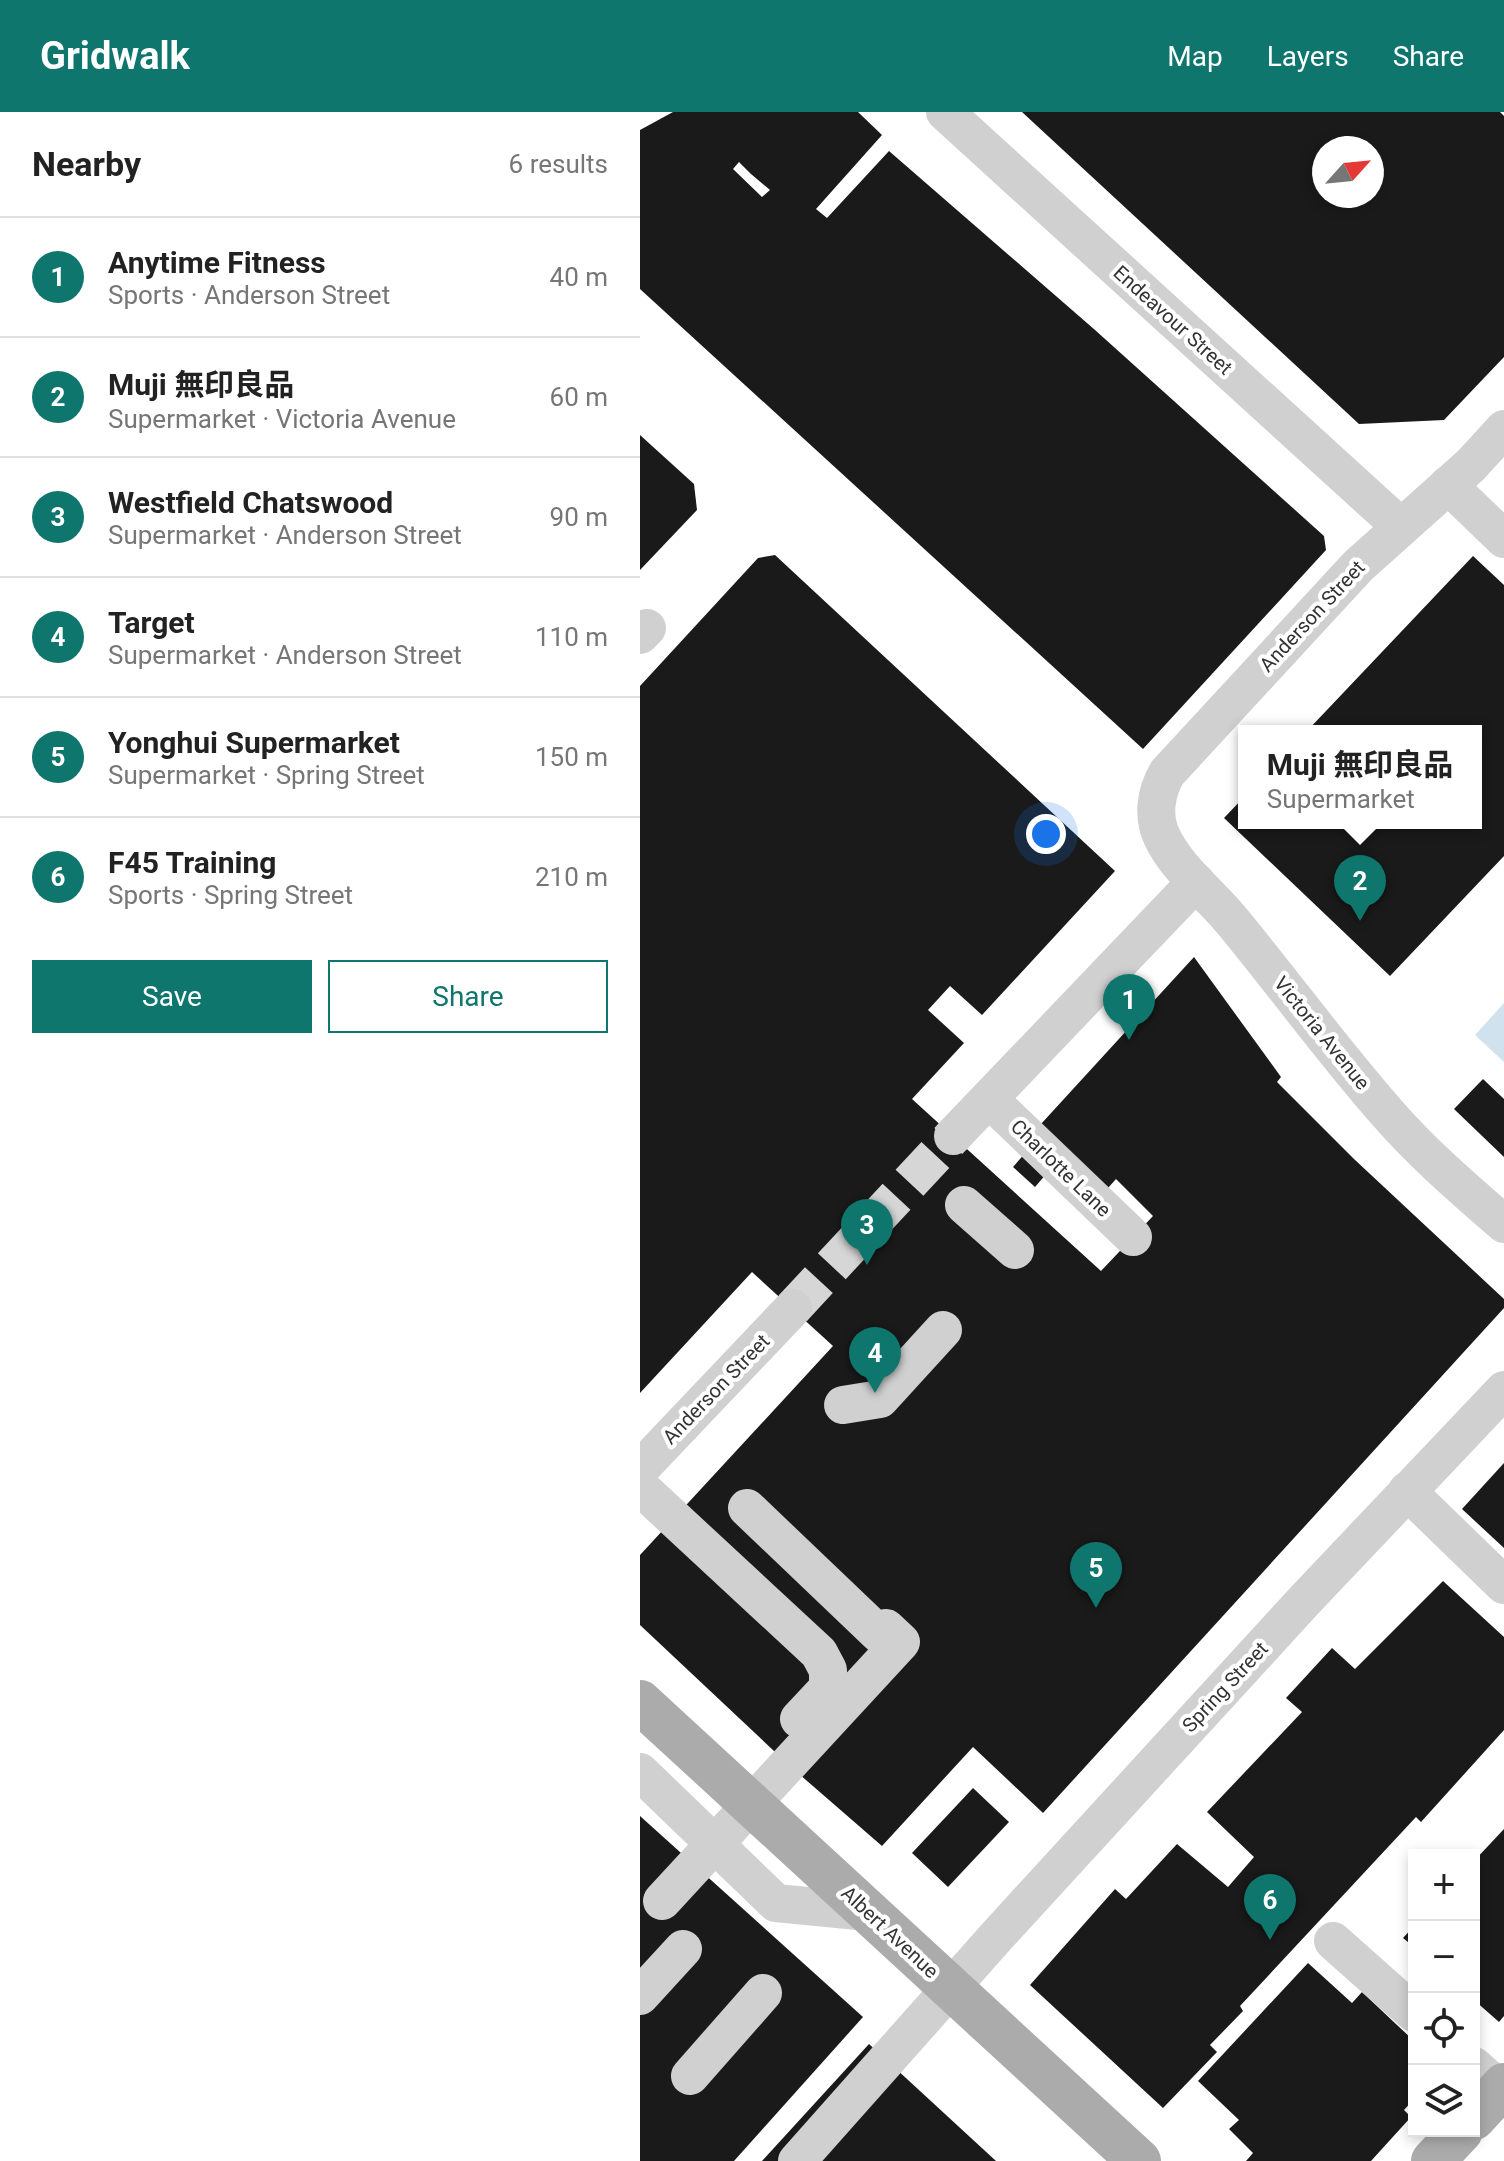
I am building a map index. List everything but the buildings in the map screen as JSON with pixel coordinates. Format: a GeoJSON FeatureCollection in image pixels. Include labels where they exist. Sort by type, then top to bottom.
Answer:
{"type":"FeatureCollection","features":[{"type":"Feature","properties":{"kind":"main road","name":"Albert Avenue"},"geometry":{"type":"LineString","coordinates":[[640,1702],[1139,2161]]}},
{"type":"Feature","properties":{"kind":"main road"},"geometry":{"type":"LineString","coordinates":[[1433,2161],[1455,2137]]}},
{"type":"Feature","properties":{"kind":"street","name":"Endeavour Street"},"geometry":{"type":"LineString","coordinates":[[945,112],[1401,527]]}},
{"type":"Feature","properties":{"kind":"street","name":"Anderson Street"},"geometry":{"type":"LineString","coordinates":[[1158,826],[1158,788],[1167,773],[1358,566],[1448,485],[1504,429]]}},
{"type":"Feature","properties":{"kind":"street"},"geometry":{"type":"LineString","coordinates":[[1448,485],[1504,539]]}},
{"type":"Feature","properties":{"kind":"street","name":"Victoria Avenue"},"geometry":{"type":"LineString","coordinates":[[1158,826],[1168,847],[1230,918],[1388,1115],[1421,1150],[1504,1224]]}},
{"type":"Feature","properties":{"kind":"street"},"geometry":{"type":"LineString","coordinates":[[953,1136],[1196,882]]}},
{"type":"Feature","properties":{"kind":"street","name":"Charlotte Lane"},"geometry":{"type":"LineString","coordinates":[[989,1099],[1133,1237]]}},
{"type":"Feature","properties":{"kind":"street"},"geometry":{"type":"LineString","coordinates":[[964,1205],[1015,1250]]}},
{"type":"Feature","properties":{"kind":"street","name":"Anderson Street"},"geometry":{"type":"LineString","coordinates":[[640,1466],[793,1308]]}},
{"type":"Feature","properties":{"kind":"street"},"geometry":{"type":"LineString","coordinates":[[843,1405],[880,1399],[943,1330]]}},
{"type":"Feature","properties":{"kind":"street","name":"Spring Street"},"geometry":{"type":"LineString","coordinates":[[950,1988],[1407,1491],[1504,1390]]}},
{"type":"Feature","properties":{"kind":"street"},"geometry":{"type":"LineString","coordinates":[[640,1466],[831,1651]]}},
{"type":"Feature","properties":{"kind":"street"},"geometry":{"type":"LineString","coordinates":[[640,1487],[851,1669],[848,1699]]}},
{"type":"Feature","properties":{"kind":"street"},"geometry":{"type":"LineString","coordinates":[[1407,1491],[1504,1585]]}},
{"type":"Feature","properties":{"kind":"street"},"geometry":{"type":"LineString","coordinates":[[654,1893],[782,1754],[848,1699],[888,1640],[747,1508]]}},
{"type":"Feature","properties":{"kind":"street"},"geometry":{"type":"LineString","coordinates":[[782,1754],[828,1688],[831,1651]]}},
{"type":"Feature","properties":{"kind":"street"},"geometry":{"type":"LineString","coordinates":[[640,1772],[776,1903],[868,1912]]}},
{"type":"Feature","properties":{"kind":"street"},"geometry":{"type":"LineString","coordinates":[[1333,1941],[1408,2008]]}},
{"type":"Feature","properties":{"kind":"street"},"geometry":{"type":"LineString","coordinates":[[640,1996],[683,1949]]}},
{"type":"Feature","properties":{"kind":"street"},"geometry":{"type":"LineString","coordinates":[[906,2078],[920,2043],[950,1988]]}},
{"type":"Feature","properties":{"kind":"street"},"geometry":{"type":"LineString","coordinates":[[797,2161],[950,1988]]}},
{"type":"Feature","properties":{"kind":"street"},"geometry":{"type":"LineString","coordinates":[[690,2076],[763,1993]]}},
{"type":"Feature","properties":{"kind":"water"},"geometry":{"type":"Polygon","coordinates":[[[1504,1003],[1504,1062],[1475,1035],[1504,1003]]]}},
{"type":"Feature","properties":{"kind":"tunnel"},"geometry":{"type":"LineString","coordinates":[[793,1308],[953,1136]]}},
{"type":"Feature","properties":{"kind":"place","name":"Muji 無印良品"},"geometry":{"type":"Point","coordinates":[1360,921]}},
{"type":"Feature","properties":{"kind":"place","name":"Anytime Fitness"},"geometry":{"type":"Point","coordinates":[1129,1040]}},
{"type":"Feature","properties":{"kind":"place","name":"Westfield Chatswood"},"geometry":{"type":"Point","coordinates":[867,1265]}},
{"type":"Feature","properties":{"kind":"place","name":"Target"},"geometry":{"type":"Point","coordinates":[875,1393]}},
{"type":"Feature","properties":{"kind":"place","name":"Yonghui Supermarket"},"geometry":{"type":"Point","coordinates":[1096,1608]}},
{"type":"Feature","properties":{"kind":"place","name":"F45 Training"},"geometry":{"type":"Point","coordinates":[1270,1940]}}]}
